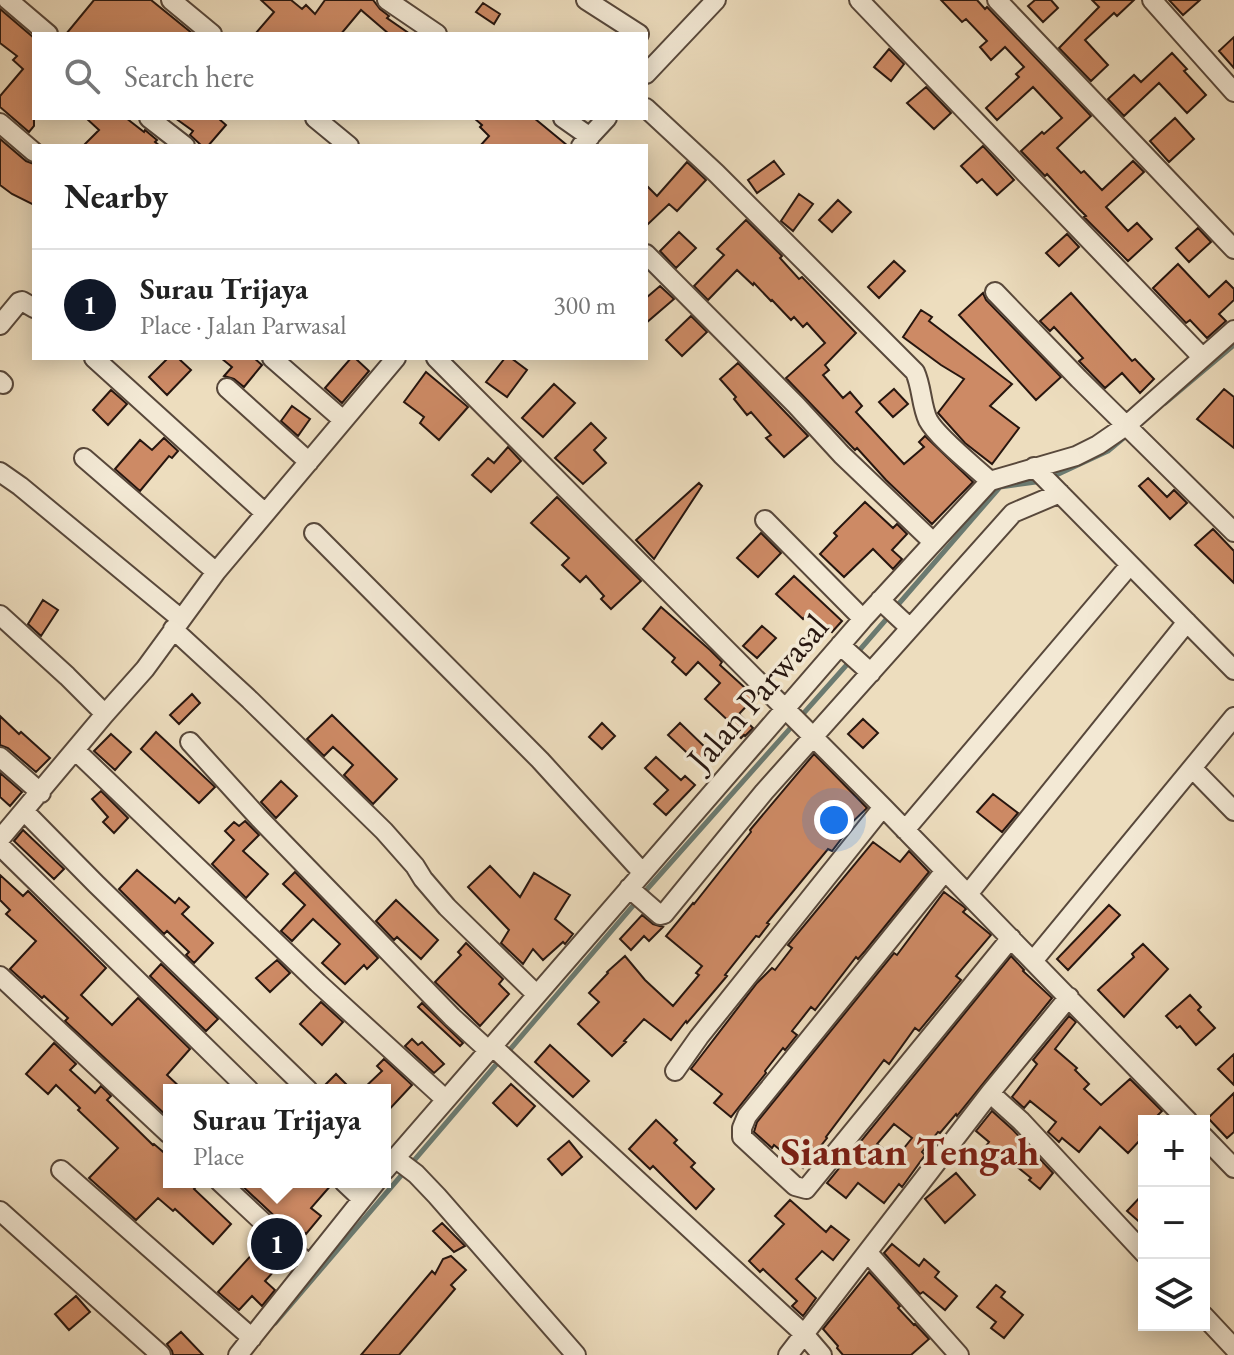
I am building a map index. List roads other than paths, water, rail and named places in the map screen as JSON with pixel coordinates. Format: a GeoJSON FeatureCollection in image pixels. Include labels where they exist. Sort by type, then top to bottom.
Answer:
{"type":"FeatureCollection","features":[{"type":"Feature","properties":{"kind":"street"},"geometry":{"type":"LineString","coordinates":[[8,0],[46,32]]}},
{"type":"Feature","properties":{"kind":"street"},"geometry":{"type":"LineString","coordinates":[[171,0],[210,32]]}},
{"type":"Feature","properties":{"kind":"street"},"geometry":{"type":"LineString","coordinates":[[387,0],[434,32]]}},
{"type":"Feature","properties":{"kind":"street"},"geometry":{"type":"LineString","coordinates":[[586,0],[636,32]]}},
{"type":"Feature","properties":{"kind":"street"},"geometry":{"type":"LineString","coordinates":[[648,72],[716,0]]}},
{"type":"Feature","properties":{"kind":"street"},"geometry":{"type":"LineString","coordinates":[[859,0],[1202,357]]}},
{"type":"Feature","properties":{"kind":"street"},"geometry":{"type":"LineString","coordinates":[[997,0],[1234,249]]}},
{"type":"Feature","properties":{"kind":"street"},"geometry":{"type":"LineString","coordinates":[[1152,0],[1234,92]]}},
{"type":"Feature","properties":{"kind":"street"},"geometry":{"type":"LineString","coordinates":[[648,40],[666,51]]}},
{"type":"Feature","properties":{"kind":"street"},"geometry":{"type":"LineString","coordinates":[[648,110],[716,173],[915,372],[927,418],[934,429],[990,481]]}},
{"type":"Feature","properties":{"kind":"street"},"geometry":{"type":"LineString","coordinates":[[152,120],[182,144]]}},
{"type":"Feature","properties":{"kind":"street"},"geometry":{"type":"LineString","coordinates":[[317,120],[347,144]]}},
{"type":"Feature","properties":{"kind":"street"},"geometry":{"type":"LineString","coordinates":[[565,120],[586,141],[605,120]]}},
{"type":"Feature","properties":{"kind":"street"},"geometry":{"type":"LineString","coordinates":[[0,123],[32,150]]}},
{"type":"Feature","properties":{"kind":"street"},"geometry":{"type":"LineString","coordinates":[[648,256],[842,455],[933,542]]}},
{"type":"Feature","properties":{"kind":"street"},"geometry":{"type":"LineString","coordinates":[[995,292],[1234,532]]}},
{"type":"Feature","properties":{"kind":"street"},"geometry":{"type":"LineString","coordinates":[[0,325],[19,302],[32,307]]}},
{"type":"Feature","properties":{"kind":"street","name":"Jalan Parwasal"},"geometry":{"type":"LineString","coordinates":[[396,1165],[445,1099],[496,1053],[536,994],[636,895],[642,872],[798,723],[855,659],[863,619],[894,614],[933,542],[990,481],[1085,452],[1129,427],[1234,330]]}},
{"type":"Feature","properties":{"kind":"street"},"geometry":{"type":"LineString","coordinates":[[96,360],[265,513]]}},
{"type":"Feature","properties":{"kind":"street"},"geometry":{"type":"LineString","coordinates":[[274,360],[343,420]]}},
{"type":"Feature","properties":{"kind":"street"},"geometry":{"type":"LineString","coordinates":[[0,839],[145,669],[216,572],[394,360]]}},
{"type":"Feature","properties":{"kind":"street"},"geometry":{"type":"LineString","coordinates":[[438,360],[883,807],[1182,1115]]}},
{"type":"Feature","properties":{"kind":"street"},"geometry":{"type":"LineString","coordinates":[[227,388],[309,462]]}},
{"type":"Feature","properties":{"kind":"street"},"geometry":{"type":"LineString","coordinates":[[84,458],[216,572]]}},
{"type":"Feature","properties":{"kind":"street"},"geometry":{"type":"LineString","coordinates":[[1034,467],[1234,670]]}},
{"type":"Feature","properties":{"kind":"street"},"geometry":{"type":"LineString","coordinates":[[0,472],[20,486],[177,624],[384,831],[447,907],[536,994]]}},
{"type":"Feature","properties":{"kind":"street"},"geometry":{"type":"LineString","coordinates":[[636,895],[660,915],[668,910],[764,792],[798,723],[894,614],[1013,513],[1060,493]]}},
{"type":"Feature","properties":{"kind":"street"},"geometry":{"type":"LineString","coordinates":[[765,520],[863,619]]}},
{"type":"Feature","properties":{"kind":"street"},"geometry":{"type":"LineString","coordinates":[[314,533],[540,760],[642,872]]}},
{"type":"Feature","properties":{"kind":"street"},"geometry":{"type":"LineString","coordinates":[[905,830],[1130,565]]}},
{"type":"Feature","properties":{"kind":"street"},"geometry":{"type":"LineString","coordinates":[[0,615],[105,714]]}},
{"type":"Feature","properties":{"kind":"street"},"geometry":{"type":"LineString","coordinates":[[968,894],[1187,622]]}},
{"type":"Feature","properties":{"kind":"street"},"geometry":{"type":"LineString","coordinates":[[1033,961],[1234,717]]}},
{"type":"Feature","properties":{"kind":"street"},"geometry":{"type":"LineString","coordinates":[[190,742],[259,818],[452,1017],[496,1053],[804,1334],[822,1355]]}},
{"type":"Feature","properties":{"kind":"street"},"geometry":{"type":"LineString","coordinates":[[75,750],[318,983],[445,1099]]}},
{"type":"Feature","properties":{"kind":"street"},"geometry":{"type":"LineString","coordinates":[[0,757],[41,793]]}},
{"type":"Feature","properties":{"kind":"street"},"geometry":{"type":"LineString","coordinates":[[1192,768],[1234,811]]}},
{"type":"Feature","properties":{"kind":"street"},"geometry":{"type":"LineString","coordinates":[[675,1071],[883,807]]}},
{"type":"Feature","properties":{"kind":"street"},"geometry":{"type":"LineString","coordinates":[[24,811],[302,1084]]}},
{"type":"Feature","properties":{"kind":"street"},"geometry":{"type":"LineString","coordinates":[[0,846],[243,1084]]}},
{"type":"Feature","properties":{"kind":"street"},"geometry":{"type":"LineString","coordinates":[[945,871],[747,1116],[742,1137],[795,1186],[806,1189],[1011,938]]}},
{"type":"Feature","properties":{"kind":"street"},"geometry":{"type":"LineString","coordinates":[[0,976],[163,1128]]}},
{"type":"Feature","properties":{"kind":"street"},"geometry":{"type":"LineString","coordinates":[[788,1355],[990,1093],[1069,997]]}},
{"type":"Feature","properties":{"kind":"street"},"geometry":{"type":"LineString","coordinates":[[990,1093],[1021,1121],[1138,1247]]}},
{"type":"Feature","properties":{"kind":"street"},"geometry":{"type":"LineString","coordinates":[[1210,1143],[1234,1168]]}},
{"type":"Feature","properties":{"kind":"street"},"geometry":{"type":"LineString","coordinates":[[396,1165],[576,1355]]}},
{"type":"Feature","properties":{"kind":"street"},"geometry":{"type":"LineString","coordinates":[[61,1170],[252,1338]]}},
{"type":"Feature","properties":{"kind":"street"},"geometry":{"type":"LineString","coordinates":[[226,1188],[309,1265]]}},
{"type":"Feature","properties":{"kind":"street"},"geometry":{"type":"LineString","coordinates":[[350,1188],[362,1199]]}},
{"type":"Feature","properties":{"kind":"street"},"geometry":{"type":"LineString","coordinates":[[238,1355],[371,1188]]}},
{"type":"Feature","properties":{"kind":"street"},"geometry":{"type":"LineString","coordinates":[[0,1211],[161,1355]]}},
{"type":"Feature","properties":{"kind":"street"},"geometry":{"type":"LineString","coordinates":[[868,1253],[959,1355]]}},
{"type":"Feature","properties":{"kind":"street"},"geometry":{"type":"LineString","coordinates":[[1210,1322],[1234,1348]]}},
{"type":"Feature","properties":{"kind":"waterway"},"geometry":{"type":"LineString","coordinates":[[1165,403],[1234,345]]}},
{"type":"Feature","properties":{"kind":"waterway"},"geometry":{"type":"LineString","coordinates":[[1052,477],[1108,451],[1126,436]]}},
{"type":"Feature","properties":{"kind":"waterway"},"geometry":{"type":"LineString","coordinates":[[896,607],[1000,487],[1043,481]]}},
{"type":"Feature","properties":{"kind":"waterway"},"geometry":{"type":"LineString","coordinates":[[857,653],[890,615]]}},
{"type":"Feature","properties":{"kind":"waterway"},"geometry":{"type":"LineString","coordinates":[[507,1053],[649,887],[851,660]]}},
{"type":"Feature","properties":{"kind":"waterway"},"geometry":{"type":"LineString","coordinates":[[391,1187],[500,1060]]}},
{"type":"Feature","properties":{"kind":"waterway"},"geometry":{"type":"LineString","coordinates":[[275,1323],[390,1188]]}},
{"type":"Feature","properties":{"kind":"place","name":"Surau Trijaya"},"geometry":{"type":"Point","coordinates":[277,1244]}},
{"type":"Feature","properties":{"kind":"district","name":"Siantan Tengah"},"geometry":{"type":"Point","coordinates":[910,1151]}}]}
